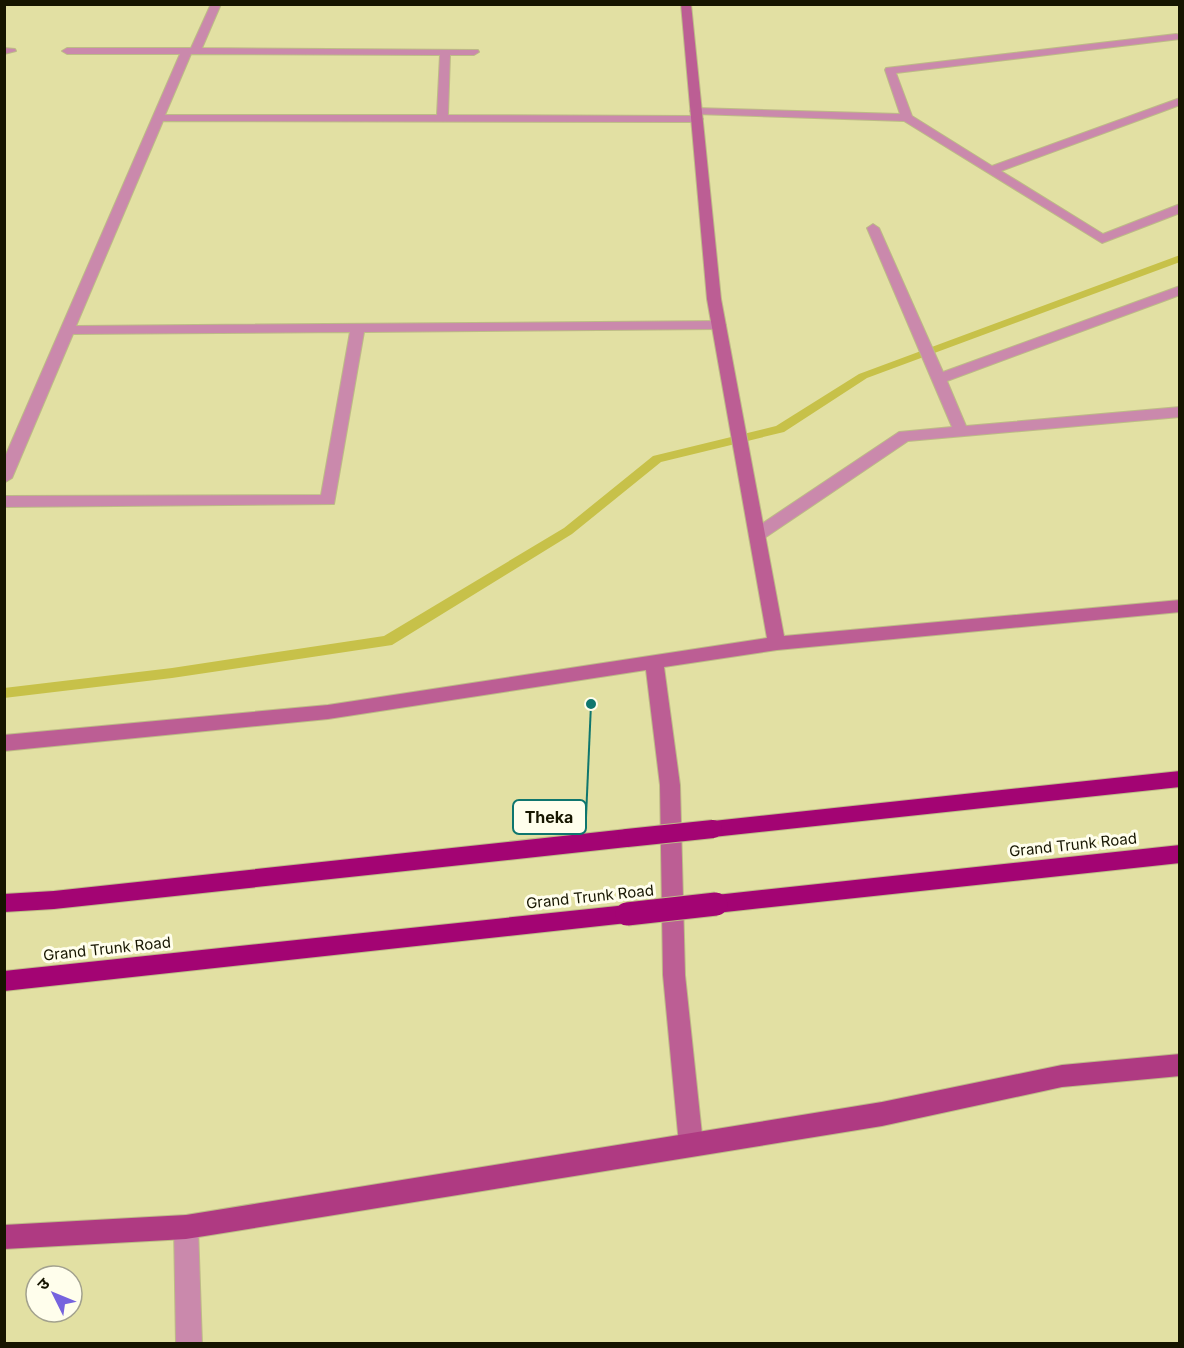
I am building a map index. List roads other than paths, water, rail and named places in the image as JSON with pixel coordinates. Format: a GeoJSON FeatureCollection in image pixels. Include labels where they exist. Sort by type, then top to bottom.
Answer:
{"type":"FeatureCollection","features":[{"type":"Feature","properties":{"kind":"highway"},"geometry":{"type":"LineString","coordinates":[[4,903],[54,900],[1179,779]]}},
{"type":"Feature","properties":{"kind":"highway","name":"Grand Trunk Road"},"geometry":{"type":"LineString","coordinates":[[4,981],[1179,854]]}},
{"type":"Feature","properties":{"kind":"main road"},"geometry":{"type":"LineString","coordinates":[[4,1237],[186,1227],[882,1114],[1062,1076],[1179,1065]]}},
{"type":"Feature","properties":{"kind":"street"},"geometry":{"type":"LineString","coordinates":[[4,478],[158,118],[216,4]]}},
{"type":"Feature","properties":{"kind":"street"},"geometry":{"type":"LineString","coordinates":[[686,4],[714,298],[777,643]]}},
{"type":"Feature","properties":{"kind":"street"},"geometry":{"type":"LineString","coordinates":[[907,118],[890,70],[1176,37]]}},
{"type":"Feature","properties":{"kind":"street"},"geometry":{"type":"LineString","coordinates":[[67,51],[474,52]]}},
{"type":"Feature","properties":{"kind":"street"},"geometry":{"type":"LineString","coordinates":[[442,119],[445,95],[445,52]]}},
{"type":"Feature","properties":{"kind":"street"},"geometry":{"type":"LineString","coordinates":[[992,170],[1179,101]]}},
{"type":"Feature","properties":{"kind":"street"},"geometry":{"type":"LineString","coordinates":[[158,118],[442,119],[697,115],[907,118],[1102,239],[1179,208]]}},
{"type":"Feature","properties":{"kind":"street"},"geometry":{"type":"LineString","coordinates":[[873,228],[961,431]]}},
{"type":"Feature","properties":{"kind":"street"},"geometry":{"type":"LineString","coordinates":[[936,372],[1179,290]]}},
{"type":"Feature","properties":{"kind":"street"},"geometry":{"type":"LineString","coordinates":[[68,330],[719,325]]}},
{"type":"Feature","properties":{"kind":"street"},"geometry":{"type":"LineString","coordinates":[[4,502],[328,500],[358,328]]}},
{"type":"Feature","properties":{"kind":"street"},"geometry":{"type":"LineString","coordinates":[[757,535],[904,436],[1179,411]]}},
{"type":"Feature","properties":{"kind":"street"},"geometry":{"type":"LineString","coordinates":[[4,743],[328,712],[777,643],[1179,606]]}},
{"type":"Feature","properties":{"kind":"street"},"geometry":{"type":"LineString","coordinates":[[654,662],[670,784],[674,975],[692,1144]]}},
{"type":"Feature","properties":{"kind":"street"},"geometry":{"type":"LineString","coordinates":[[186,1227],[189,1344]]}},
{"type":"Feature","properties":{"kind":"waterway"},"geometry":{"type":"LineString","coordinates":[[4,693],[172,673],[387,641],[568,531],[657,459],[780,429],[863,376],[1180,258]]}},
{"type":"Feature","properties":{"kind":"place","name":"Theka"},"geometry":{"type":"Point","coordinates":[591,704]}}]}
